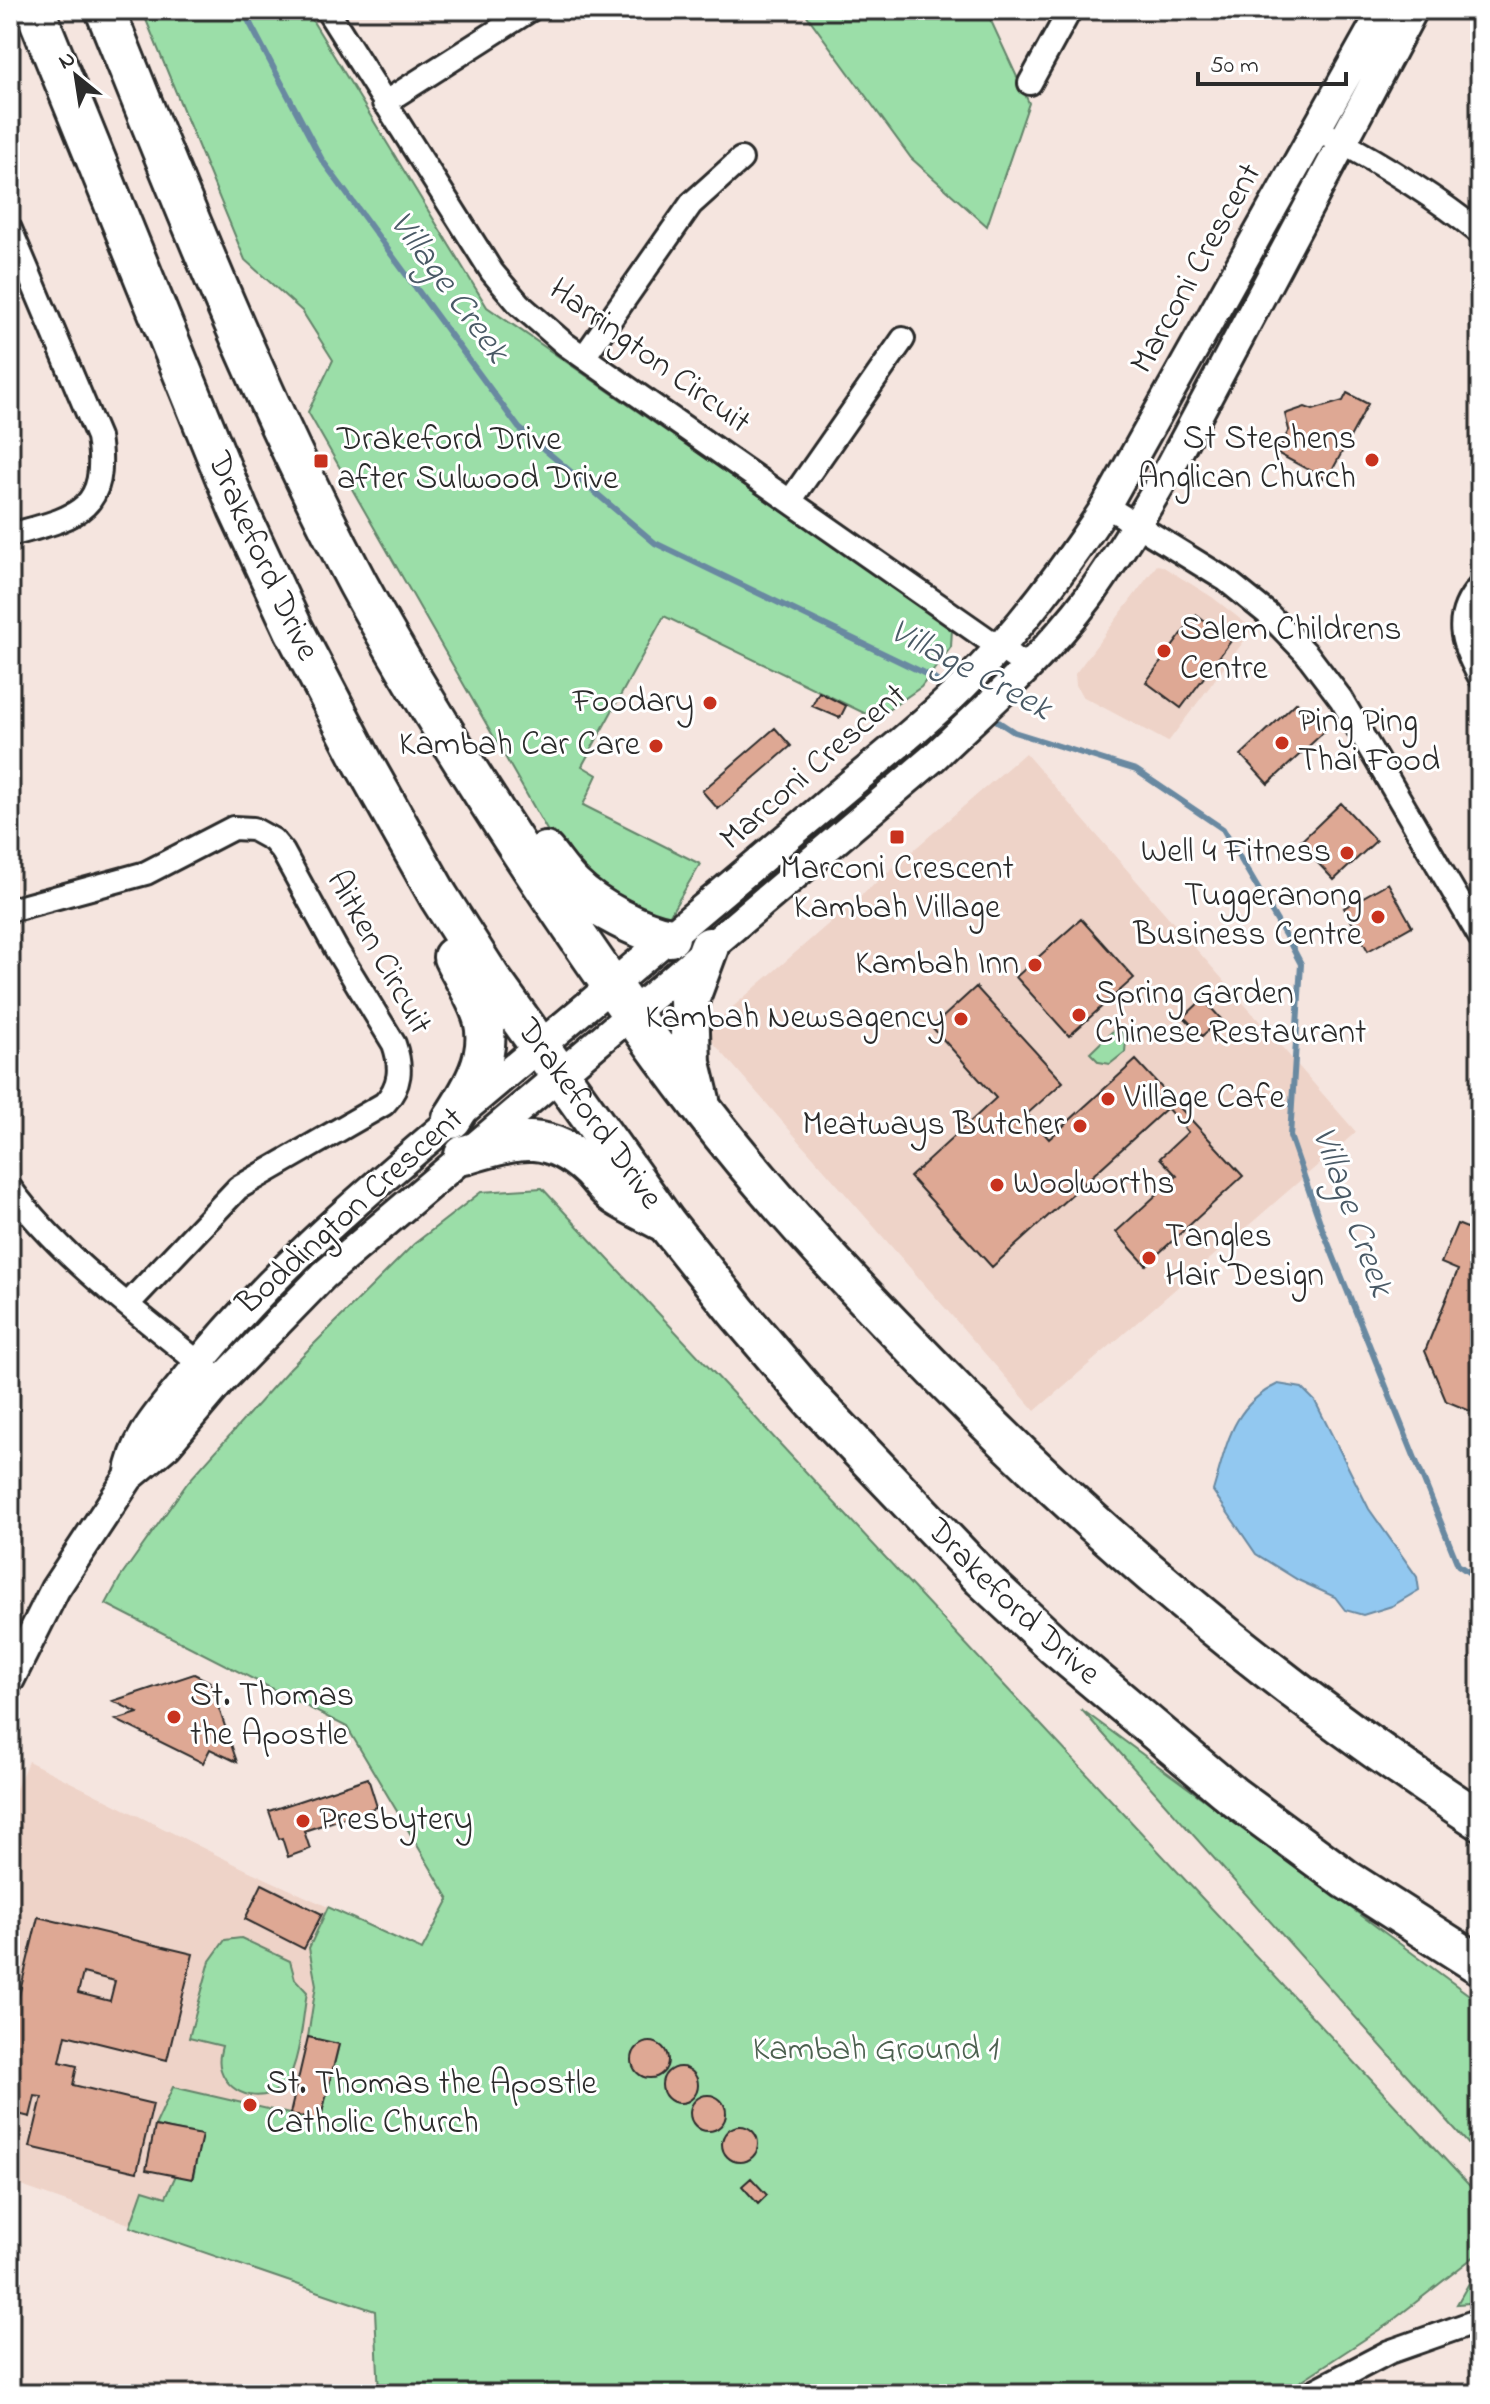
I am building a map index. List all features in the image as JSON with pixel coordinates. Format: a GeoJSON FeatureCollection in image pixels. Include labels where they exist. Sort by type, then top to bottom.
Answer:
{"type":"FeatureCollection","features":[{"type":"Feature","properties":{"kind":"highway","name":"Drakeford Drive"},"geometry":{"type":"LineString","coordinates":[[35,10],[238,509],[291,624],[364,764],[439,897],[490,977],[666,1223],[814,1402],[987,1582],[1112,1696],[1233,1796],[1347,1880],[1480,1965]]}},
{"type":"Feature","properties":{"kind":"highway","name":"Drakeford Drive"},"geometry":{"type":"LineString","coordinates":[[105,10],[209,266],[298,466],[361,588],[493,810],[703,1110],[776,1199],[854,1286],[956,1393],[1068,1500],[1191,1607],[1301,1695],[1416,1779],[1480,1820]]}},
{"type":"Feature","properties":{"kind":"highway"},"geometry":{"type":"LineString","coordinates":[[493,810],[544,850],[574,888],[610,912],[655,934],[670,937]]}},
{"type":"Feature","properties":{"kind":"highway"},"geometry":{"type":"LineString","coordinates":[[439,897],[449,950],[483,1019],[485,1045],[480,1068],[452,1119]]}},
{"type":"Feature","properties":{"kind":"highway"},"geometry":{"type":"LineString","coordinates":[[703,1110],[691,1063],[689,1001],[709,947]]}},
{"type":"Feature","properties":{"kind":"highway"},"geometry":{"type":"LineString","coordinates":[[464,1155],[514,1142],[552,1143],[592,1170],[614,1195],[666,1223]]}},
{"type":"Feature","properties":{"kind":"street","name":"Harrington Circuit"},"geometry":{"type":"LineString","coordinates":[[327,10],[492,272],[519,304],[584,357],[1027,667]]}},
{"type":"Feature","properties":{"kind":"street"},"geometry":{"type":"LineString","coordinates":[[384,103],[530,10]]}},
{"type":"Feature","properties":{"kind":"street"},"geometry":{"type":"LineString","coordinates":[[1030,83],[1070,10]]}},
{"type":"Feature","properties":{"kind":"street","name":"Marconi Crescent"},"geometry":{"type":"LineString","coordinates":[[622,998],[670,937],[956,692],[1056,580],[1106,506],[1316,129],[1400,12]]}},
{"type":"Feature","properties":{"kind":"street","name":"Marconi Crescent"},"geometry":{"type":"LineString","coordinates":[[539,1044],[709,947],[903,784],[985,710],[1086,600],[1137,525],[1342,142],[1400,12]]}},
{"type":"Feature","properties":{"kind":"street"},"geometry":{"type":"LineString","coordinates":[[1316,129],[1398,173],[1447,205],[1480,233]]}},
{"type":"Feature","properties":{"kind":"street"},"geometry":{"type":"LineString","coordinates":[[584,357],[691,204],[741,159]]}},
{"type":"Feature","properties":{"kind":"street"},"geometry":{"type":"LineString","coordinates":[[10,229],[98,437],[102,460],[97,488],[90,501],[75,515],[10,535]]}},
{"type":"Feature","properties":{"kind":"street"},"geometry":{"type":"LineString","coordinates":[[790,501],[903,339]]}},
{"type":"Feature","properties":{"kind":"street"},"geometry":{"type":"LineString","coordinates":[[1106,506],[1226,580],[1268,614],[1307,654],[1341,699],[1480,937]]}},
{"type":"Feature","properties":{"kind":"street"},"geometry":{"type":"LineString","coordinates":[[1480,586],[1468,599],[1462,628],[1465,648],[1480,677]]}},
{"type":"Feature","properties":{"kind":"street","name":"Aitken Circuit"},"geometry":{"type":"LineString","coordinates":[[10,910],[146,873],[233,828],[253,829],[273,840],[283,852],[336,949],[394,1044],[399,1059],[400,1074],[393,1094],[384,1104],[238,1188],[128,1304]]}},
{"type":"Feature","properties":{"kind":"street","name":"Boddington Crescent"},"geometry":{"type":"LineString","coordinates":[[10,1679],[55,1589],[129,1477],[167,1445],[221,1381],[324,1275],[561,1075],[622,998]]}},
{"type":"Feature","properties":{"kind":"street","name":"Boddington Crescent"},"geometry":{"type":"LineString","coordinates":[[129,1477],[143,1434],[233,1322],[378,1181],[539,1044]]}},
{"type":"Feature","properties":{"kind":"street"},"geometry":{"type":"LineString","coordinates":[[10,1188],[43,1229],[221,1381]]}},
{"type":"Feature","properties":{"kind":"street"},"geometry":{"type":"LineString","coordinates":[[1309,2394],[1389,2352],[1480,2320]]}},
{"type":"Feature","properties":{"kind":"shaded area","name":"Salem Childrens Centre"},"geometry":{"type":"Polygon","coordinates":[[[1157,565],[1212,597],[1253,629],[1168,742],[1082,696],[1075,674],[1157,565]]]}},
{"type":"Feature","properties":{"kind":"shaded area"},"geometry":{"type":"Polygon","coordinates":[[[1025,753],[1356,1132],[1035,1411],[704,1032],[1025,753]]]}},
{"type":"Feature","properties":{"kind":"shaded area","name":"St. Thomas the Apostle Catholic Church"},"geometry":{"type":"Polygon","coordinates":[[[28,1761],[247,1870],[423,1950],[375,2311],[10,2182],[10,1803],[28,1761]]]}},
{"type":"Feature","properties":{"kind":"green space"},"geometry":{"type":"Polygon","coordinates":[[[142,10],[306,10],[487,307],[952,629],[951,647],[921,687],[881,715],[864,713],[664,616],[582,766],[597,775],[583,805],[700,864],[665,923],[646,923],[567,865],[308,412],[333,360],[302,311],[245,260],[142,10]]]}},
{"type":"Feature","properties":{"kind":"green space"},"geometry":{"type":"Polygon","coordinates":[[[803,10],[986,10],[1029,103],[987,226],[911,158],[803,10]]]}},
{"type":"Feature","properties":{"kind":"green space"},"geometry":{"type":"Polygon","coordinates":[[[1118,1026],[1126,1041],[1125,1052],[1110,1064],[1099,1062],[1090,1053],[1118,1026]]]}},
{"type":"Feature","properties":{"kind":"green space","name":"Kambah Ground 1"},"geometry":{"type":"Polygon","coordinates":[[[542,1188],[1480,2197],[1480,2252],[1388,2324],[1281,2394],[379,2394],[375,2311],[130,2227],[143,2190],[166,2197],[176,2175],[193,2178],[201,2135],[155,2126],[173,2087],[320,2121],[339,2045],[308,2037],[316,1985],[309,1948],[328,1907],[422,1950],[449,1899],[347,1727],[106,1604],[120,1578],[188,1482],[290,1368],[414,1244],[481,1192],[542,1188]]]}},
{"type":"Feature","properties":{"kind":"green space"},"geometry":{"type":"Polygon","coordinates":[[[1081,1709],[1480,2003],[1480,2157],[1081,1709]]]}},
{"type":"Feature","properties":{"kind":"green space"},"geometry":{"type":"Polygon","coordinates":[[[241,1938],[290,1961],[295,1979],[307,1992],[298,2052],[291,2074],[278,2089],[260,2096],[232,2087],[221,2070],[222,2046],[189,2038],[210,1961],[225,1940],[241,1938]]]}},
{"type":"Feature","properties":{"kind":"green space"},"geometry":{"type":"Polygon","coordinates":[[[1480,2264],[1480,2302],[1457,2304],[1480,2264]]]}},
{"type":"Feature","properties":{"kind":"water"},"geometry":{"type":"Polygon","coordinates":[[[1278,1384],[1302,1388],[1315,1401],[1369,1509],[1417,1577],[1419,1590],[1392,1606],[1363,1615],[1345,1610],[1335,1597],[1298,1580],[1256,1554],[1213,1491],[1227,1443],[1240,1415],[1262,1393],[1278,1384]]]}},
{"type":"Feature","properties":{"kind":"building"},"geometry":{"type":"Polygon","coordinates":[[[1347,393],[1368,404],[1327,480],[1277,453],[1289,430],[1285,414],[1305,407],[1313,410],[1343,401],[1347,393]]]}},
{"type":"Feature","properties":{"kind":"building"},"geometry":{"type":"Polygon","coordinates":[[[1196,615],[1231,641],[1181,708],[1146,682],[1196,615]]]}},
{"type":"Feature","properties":{"kind":"building"},"geometry":{"type":"Polygon","coordinates":[[[819,692],[846,706],[840,718],[812,706],[819,692]]]}},
{"type":"Feature","properties":{"kind":"building","name":"Ping Ping Thai Food"},"geometry":{"type":"Polygon","coordinates":[[[1297,702],[1324,732],[1268,784],[1241,755],[1297,702]]]}},
{"type":"Feature","properties":{"kind":"building"},"geometry":{"type":"Polygon","coordinates":[[[775,728],[791,746],[718,809],[702,791],[775,728]]]}},
{"type":"Feature","properties":{"kind":"building"},"geometry":{"type":"Polygon","coordinates":[[[1341,803],[1376,841],[1334,880],[1299,843],[1341,803]]]}},
{"type":"Feature","properties":{"kind":"building","name":"Tuggeranong Business Centre"},"geometry":{"type":"Polygon","coordinates":[[[1388,883],[1412,926],[1368,951],[1344,908],[1388,883]]]}},
{"type":"Feature","properties":{"kind":"building"},"geometry":{"type":"Polygon","coordinates":[[[1081,919],[1134,978],[1069,1036],[1016,977],[1081,919]]]}},
{"type":"Feature","properties":{"kind":"building"},"geometry":{"type":"Polygon","coordinates":[[[976,987],[1063,1082],[1027,1114],[1049,1139],[1136,1060],[1243,1176],[1146,1265],[1116,1232],[1177,1176],[1160,1158],[1188,1132],[1167,1108],[992,1267],[910,1177],[996,1098],[932,1027],[976,987]]]}},
{"type":"Feature","properties":{"kind":"building"},"geometry":{"type":"Polygon","coordinates":[[[1203,999],[1221,1019],[1202,1036],[1184,1017],[1203,999]]]}},
{"type":"Feature","properties":{"kind":"building"},"geometry":{"type":"Polygon","coordinates":[[[1457,1224],[1480,1233],[1480,1415],[1446,1401],[1425,1351],[1458,1270],[1441,1263],[1457,1224]]]}},
{"type":"Feature","properties":{"kind":"building","name":"St. Thomas the Apostle"},"geometry":{"type":"Polygon","coordinates":[[[194,1674],[210,1682],[237,1762],[210,1749],[203,1763],[116,1720],[138,1713],[113,1701],[194,1674]]]}},
{"type":"Feature","properties":{"kind":"building","name":"Presbytery"},"geometry":{"type":"Polygon","coordinates":[[[368,1778],[377,1807],[304,1831],[310,1849],[288,1857],[269,1811],[368,1778]]]}},
{"type":"Feature","properties":{"kind":"building"},"geometry":{"type":"Polygon","coordinates":[[[262,1884],[322,1914],[304,1949],[245,1919],[262,1884]]]}},
{"type":"Feature","properties":{"kind":"building"},"geometry":{"type":"Polygon","coordinates":[[[38,1917],[193,1954],[167,2060],[66,2035],[60,2062],[77,2066],[73,2085],[153,2104],[137,2172],[30,2147],[42,2097],[35,2096],[30,2117],[10,2112],[10,2011],[15,2012],[38,1917]],[[83,1973],[78,1993],[110,2001],[115,1981],[83,1973]]]}},
{"type":"Feature","properties":{"kind":"building"},"geometry":{"type":"Polygon","coordinates":[[[308,2037],[339,2044],[320,2121],[290,2114],[308,2037]]]}},
{"type":"Feature","properties":{"kind":"building"},"geometry":{"type":"Polygon","coordinates":[[[650,2042],[663,2047],[668,2060],[663,2073],[650,2078],[637,2073],[632,2060],[637,2047],[650,2042]]]}},
{"type":"Feature","properties":{"kind":"building"},"geometry":{"type":"Polygon","coordinates":[[[680,2067],[693,2072],[698,2085],[693,2098],[680,2103],[667,2098],[662,2085],[667,2072],[680,2067]]]}},
{"type":"Feature","properties":{"kind":"building"},"geometry":{"type":"Polygon","coordinates":[[[708,2095],[721,2100],[726,2113],[721,2126],[708,2131],[695,2126],[690,2113],[695,2100],[708,2095]]]}},
{"type":"Feature","properties":{"kind":"building"},"geometry":{"type":"Polygon","coordinates":[[[155,2126],[202,2135],[192,2179],[146,2170],[155,2126]]]}},
{"type":"Feature","properties":{"kind":"building"},"geometry":{"type":"Polygon","coordinates":[[[740,2126],[753,2131],[758,2144],[753,2157],[740,2162],[727,2157],[722,2144],[727,2131],[740,2126]]]}},
{"type":"Feature","properties":{"kind":"building"},"geometry":{"type":"Polygon","coordinates":[[[751,2178],[767,2195],[758,2204],[742,2186],[751,2178]]]}},
{"type":"Feature","properties":{"kind":"waterway","name":"Village Creek"},"geometry":{"type":"LineString","coordinates":[[243,10],[322,160],[519,428],[655,543],[930,676],[948,689]]}},
{"type":"Feature","properties":{"kind":"waterway","name":"Village Creek"},"geometry":{"type":"LineString","coordinates":[[988,715],[1014,732],[1136,770],[1223,829],[1291,945],[1301,964],[1290,1136],[1322,1228],[1458,1565],[1480,1580]]}},
{"type":"Feature","properties":{"kind":"place","name":"St Stephens Anglican Church"},"geometry":{"type":"Point","coordinates":[1372,460]}},
{"type":"Feature","properties":{"kind":"place","name":"Drakeford Drive after Sulwood Drive"},"geometry":{"type":"Point","coordinates":[321,461]}},
{"type":"Feature","properties":{"kind":"place","name":"Salem Childrens Centre"},"geometry":{"type":"Point","coordinates":[1164,651]}},
{"type":"Feature","properties":{"kind":"place","name":"Foodary"},"geometry":{"type":"Point","coordinates":[710,703]}},
{"type":"Feature","properties":{"kind":"place","name":"Ping Ping Thai Food"},"geometry":{"type":"Point","coordinates":[1282,743]}},
{"type":"Feature","properties":{"kind":"place","name":"Kambah Car Care"},"geometry":{"type":"Point","coordinates":[656,746]}},
{"type":"Feature","properties":{"kind":"place","name":"Marconi Crescent Kambah Village"},"geometry":{"type":"Point","coordinates":[897,837]}},
{"type":"Feature","properties":{"kind":"place","name":"Well 4 Fitness"},"geometry":{"type":"Point","coordinates":[1347,853]}},
{"type":"Feature","properties":{"kind":"place","name":"Tuggeranong Business Centre"},"geometry":{"type":"Point","coordinates":[1378,917]}},
{"type":"Feature","properties":{"kind":"place","name":"Kambah Inn"},"geometry":{"type":"Point","coordinates":[1035,965]}},
{"type":"Feature","properties":{"kind":"place","name":"Spring Garden Chinese Restaurant"},"geometry":{"type":"Point","coordinates":[1079,1015]}},
{"type":"Feature","properties":{"kind":"place","name":"Kambah Newsagency"},"geometry":{"type":"Point","coordinates":[961,1019]}},
{"type":"Feature","properties":{"kind":"place","name":"Village Cafe"},"geometry":{"type":"Point","coordinates":[1108,1099]}},
{"type":"Feature","properties":{"kind":"place","name":"Meatways Butcher"},"geometry":{"type":"Point","coordinates":[1080,1126]}},
{"type":"Feature","properties":{"kind":"place","name":"Woolworths"},"geometry":{"type":"Point","coordinates":[997,1185]}},
{"type":"Feature","properties":{"kind":"place","name":"Tangles Hair Design"},"geometry":{"type":"Point","coordinates":[1149,1258]}},
{"type":"Feature","properties":{"kind":"place","name":"St. Thomas the Apostle"},"geometry":{"type":"Point","coordinates":[174,1717]}},
{"type":"Feature","properties":{"kind":"place","name":"Presbytery"},"geometry":{"type":"Point","coordinates":[303,1821]}},
{"type":"Feature","properties":{"kind":"place","name":"St. Thomas the Apostle Catholic Church"},"geometry":{"type":"Point","coordinates":[250,2105]}}]}
